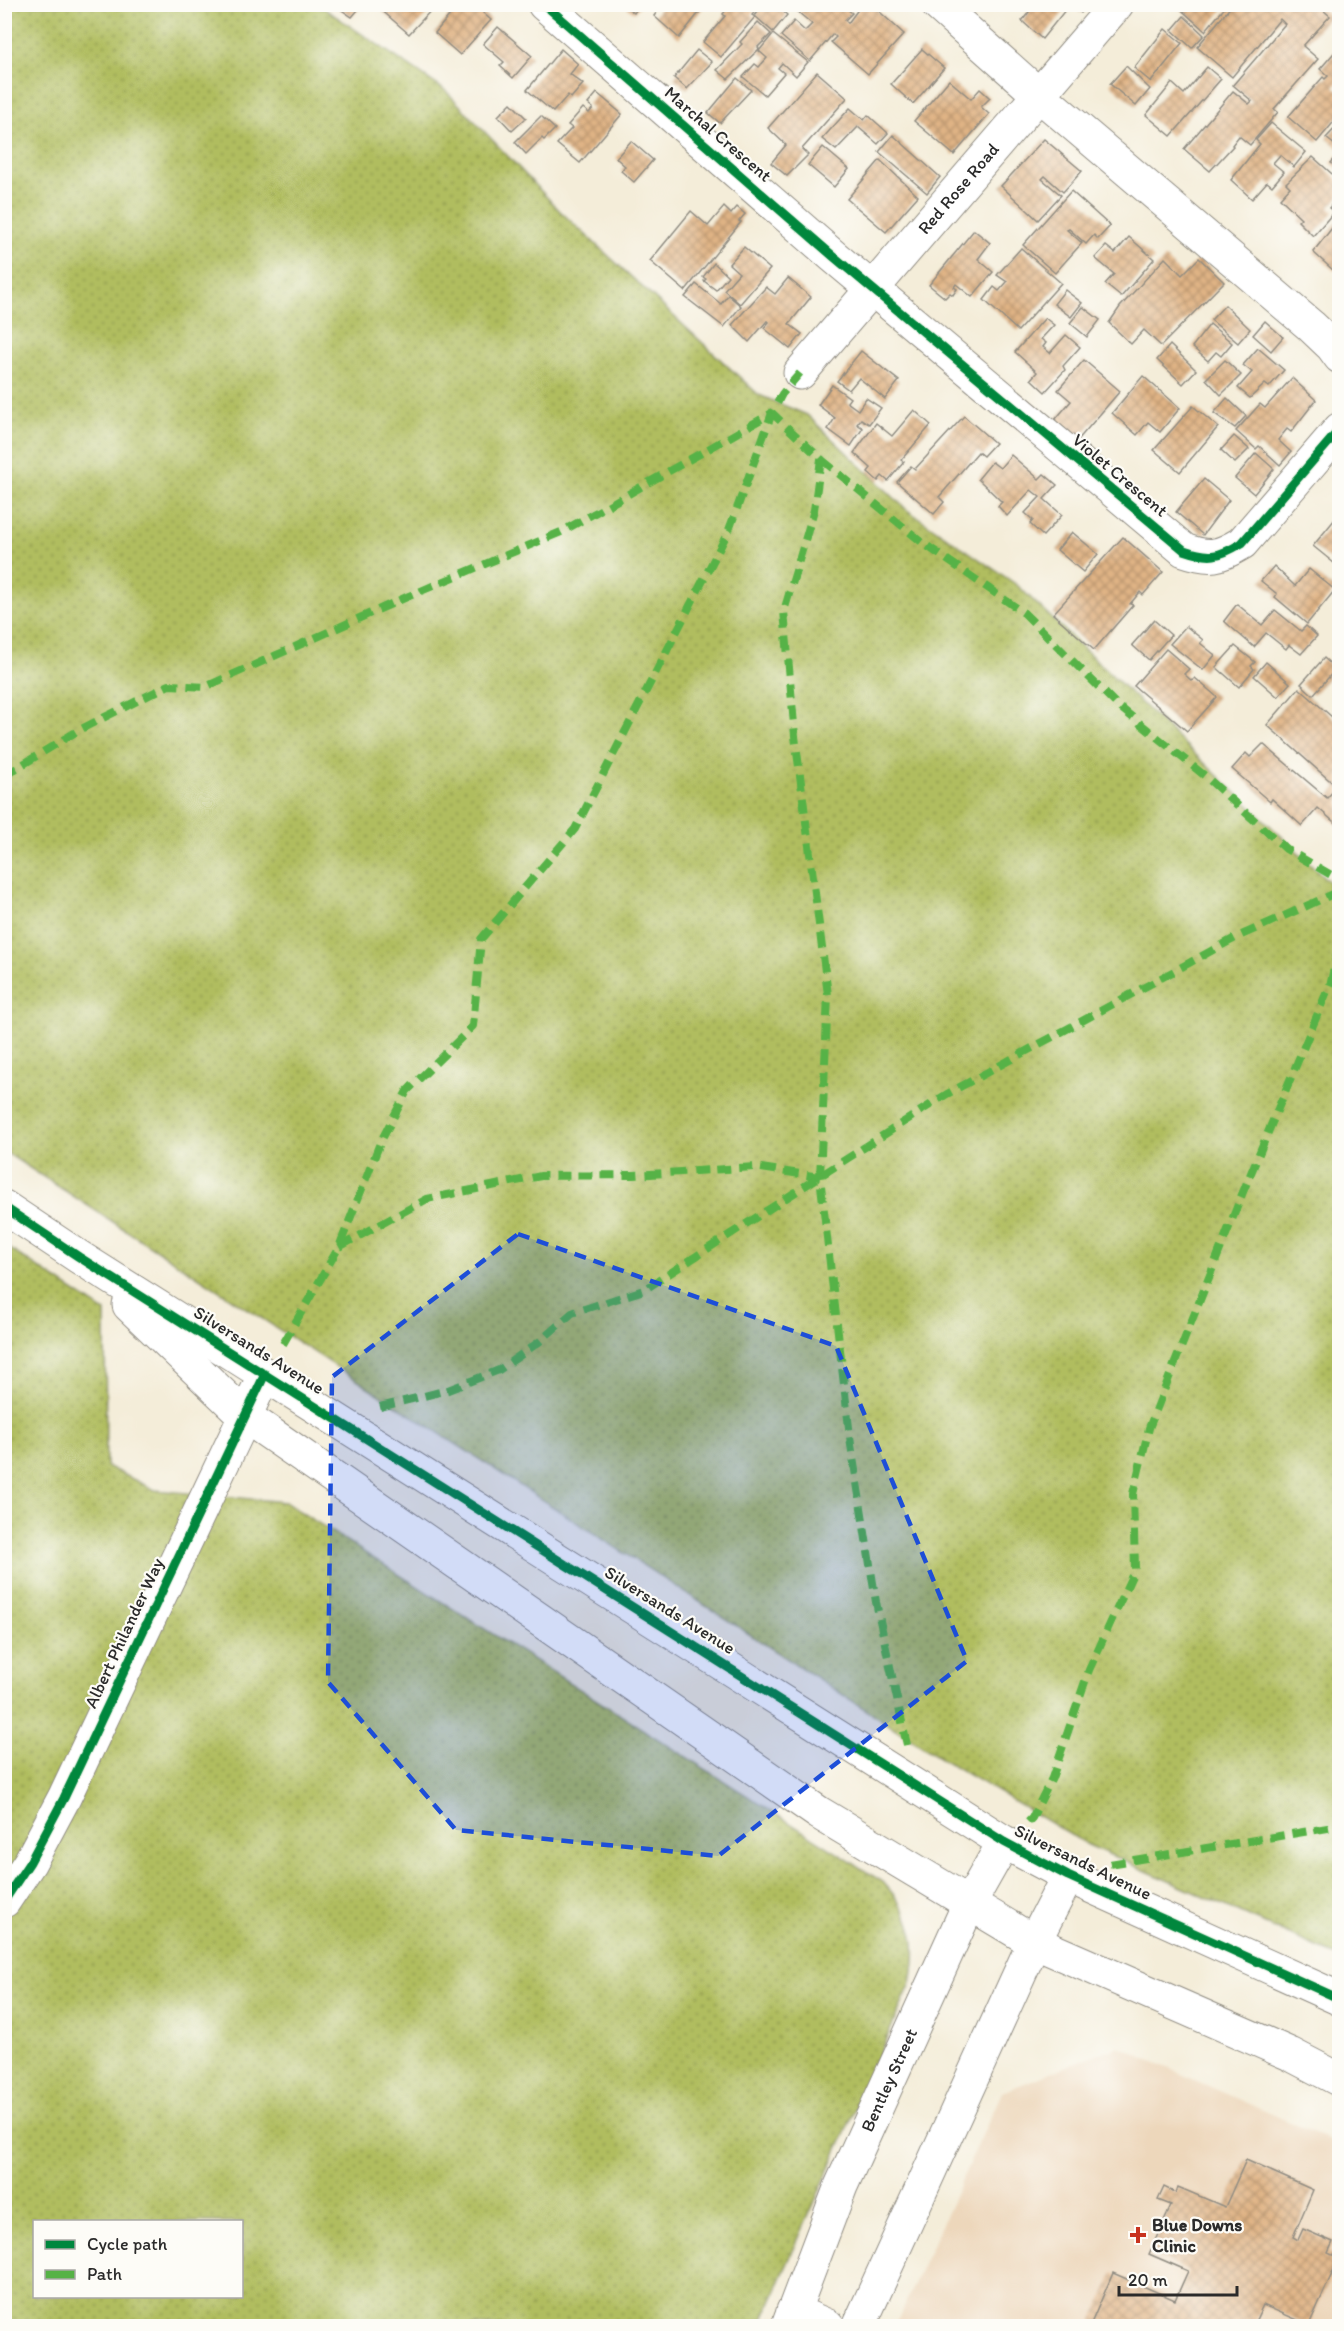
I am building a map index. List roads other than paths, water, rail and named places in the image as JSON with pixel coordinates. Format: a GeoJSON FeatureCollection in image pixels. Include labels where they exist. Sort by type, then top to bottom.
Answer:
{"type":"FeatureCollection","features":[{"type":"Feature","properties":{"kind":"street","name":"Marchal Crescent"},"geometry":{"type":"LineString","coordinates":[[544,4],[871,288]]}},
{"type":"Feature","properties":{"kind":"street"},"geometry":{"type":"LineString","coordinates":[[937,4],[1039,95],[1311,326],[1340,357]]}},
{"type":"Feature","properties":{"kind":"street","name":"Red Rose Road"},"geometry":{"type":"LineString","coordinates":[[800,373],[1117,4]]}},
{"type":"Feature","properties":{"kind":"street","name":"Violet Crescent"},"geometry":{"type":"LineString","coordinates":[[871,288],[1184,550],[1203,556],[1223,555],[1242,543],[1340,429]]}},
{"type":"Feature","properties":{"kind":"street","name":"Silversands Avenue"},"geometry":{"type":"LineString","coordinates":[[4,1207],[79,1257],[1004,1842],[1068,1876],[1340,1999]]}},
{"type":"Feature","properties":{"kind":"street","name":"Silversands Avenue"},"geometry":{"type":"LineString","coordinates":[[79,1257],[245,1416],[819,1813],[1034,1942],[1290,2054],[1340,2080]]}},
{"type":"Feature","properties":{"kind":"street","name":"Albert Philander Way"},"geometry":{"type":"LineString","coordinates":[[4,1901],[30,1862],[64,1798],[265,1374]]}},
{"type":"Feature","properties":{"kind":"street","name":"Bentley Street"},"geometry":{"type":"LineString","coordinates":[[790,2319],[841,2186],[969,1904],[1004,1842]]}},
{"type":"Feature","properties":{"kind":"street"},"geometry":{"type":"LineString","coordinates":[[860,2326],[1034,1942],[1068,1876]]}},
{"type":"Feature","properties":{"kind":"street"},"geometry":{"type":"LineString","coordinates":[[790,2319],[828,2326]]}},
{"type":"Feature","properties":{"kind":"place","name":"Blue Downs Clinic"},"geometry":{"type":"Point","coordinates":[1138,2235]}}]}
